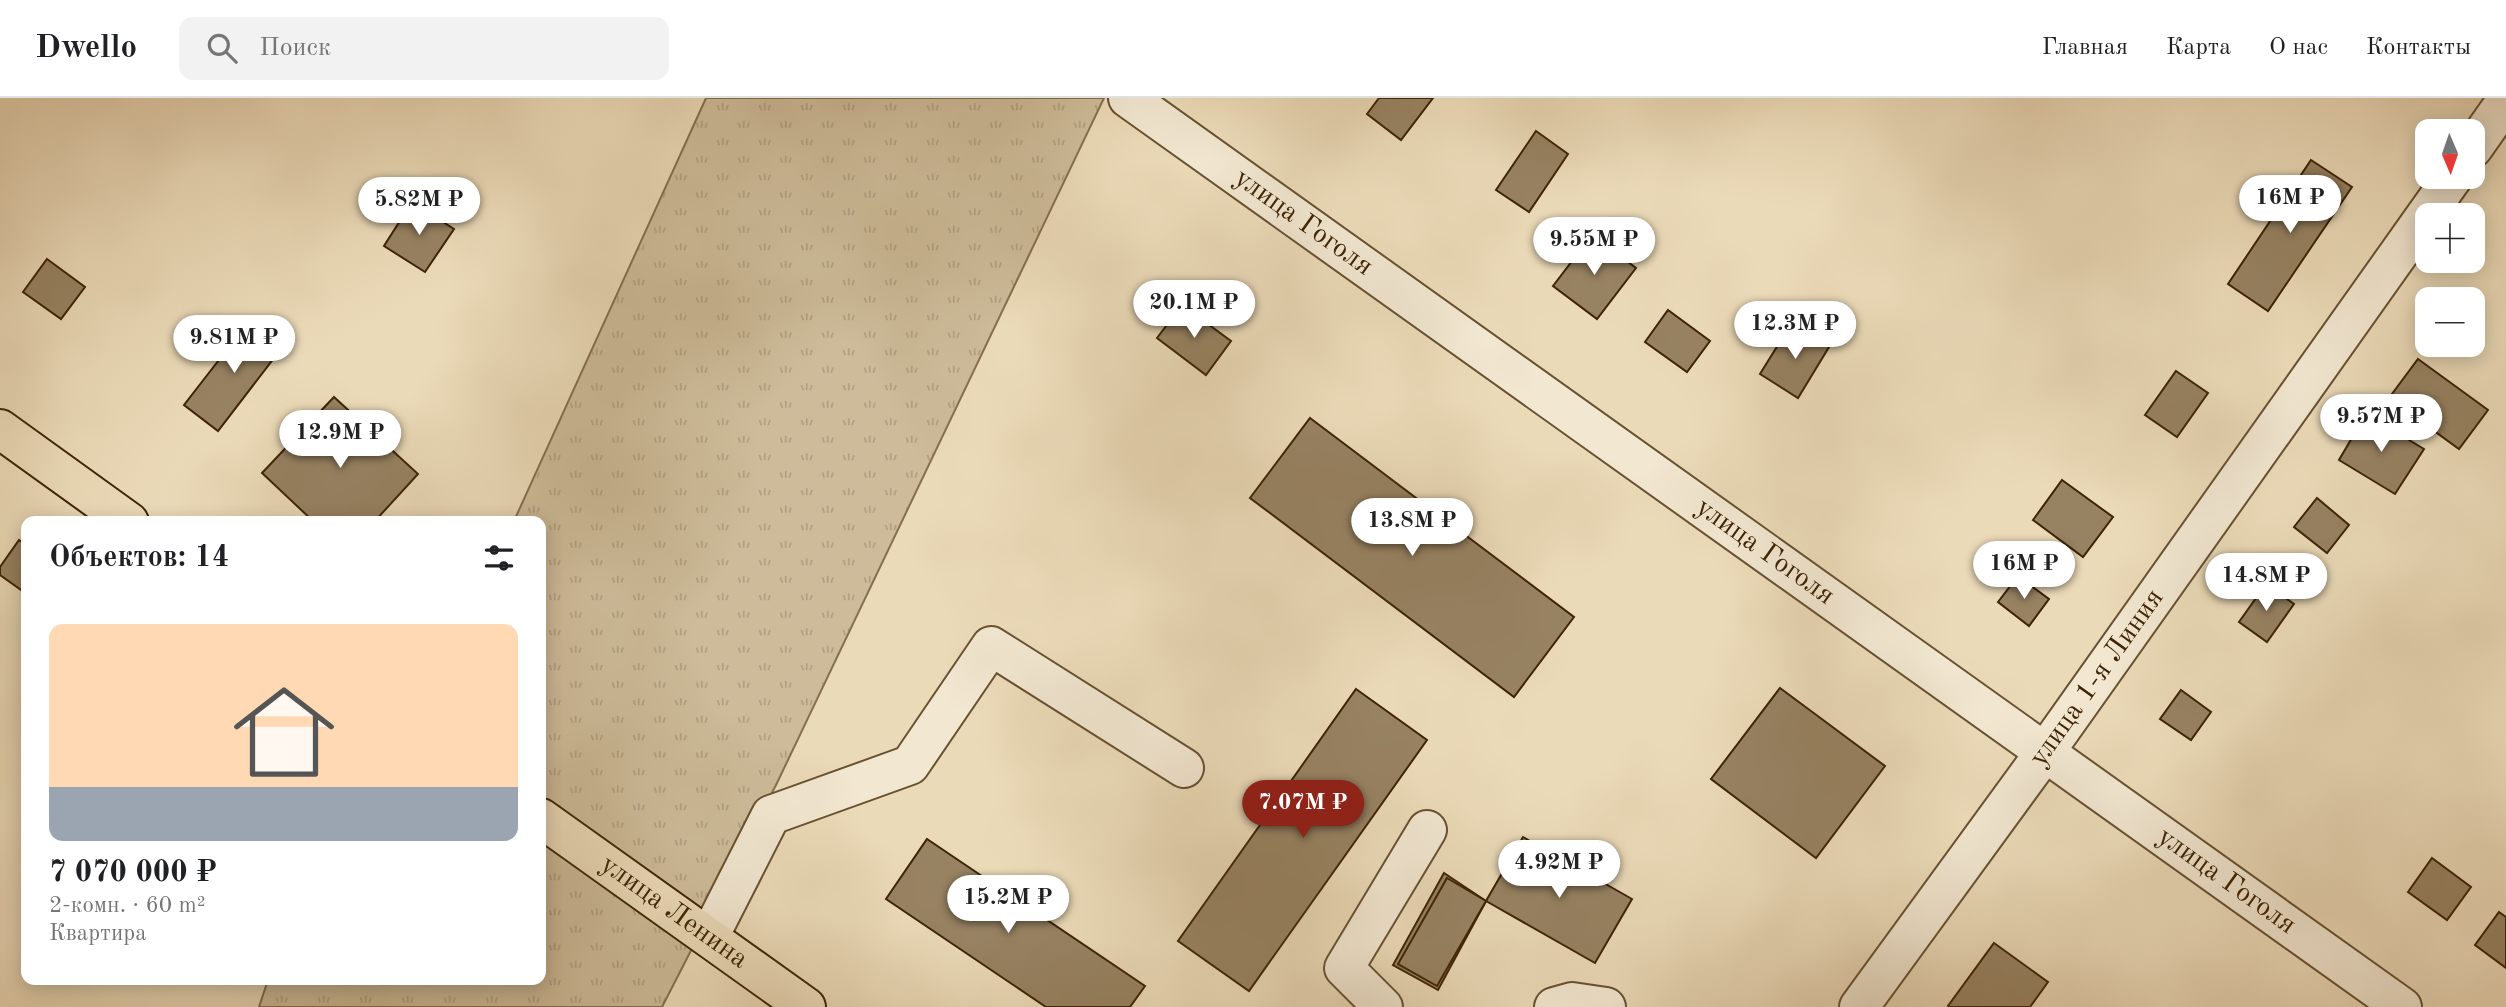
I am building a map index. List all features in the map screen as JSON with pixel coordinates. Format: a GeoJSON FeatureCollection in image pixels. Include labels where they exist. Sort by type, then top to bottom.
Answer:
{"type":"FeatureCollection","features":[{"type":"Feature","properties":{"kind":"main road"},"geometry":{"type":"LineString","coordinates":[[0,429],[121,516]]}},
{"type":"Feature","properties":{"kind":"main road","name":"улица Ленина"},"geometry":{"type":"LineString","coordinates":[[546,822],[806,1007]]}},
{"type":"Feature","properties":{"kind":"street","name":"улица Гоголя"},"geometry":{"type":"LineString","coordinates":[[1128,98],[2402,1007]]}},
{"type":"Feature","properties":{"kind":"street"},"geometry":{"type":"LineString","coordinates":[[2485,131],[2506,101]]}},
{"type":"Feature","properties":{"kind":"street","name":"улица 1-я Линия"},"geometry":{"type":"LineString","coordinates":[[1859,1007],[2045,752],[2444,189]]}},
{"type":"Feature","properties":{"kind":"street"},"geometry":{"type":"LineString","coordinates":[[700,930],[771,815],[910,765],[991,646],[1184,768]]}},
{"type":"Feature","properties":{"kind":"street"},"geometry":{"type":"LineString","coordinates":[[1383,1007],[1344,968],[1427,830]]}},
{"type":"Feature","properties":{"kind":"street"},"geometry":{"type":"LineString","coordinates":[[1554,1007],[1572,1002],[1606,1007]]}},
{"type":"Feature","properties":{"kind":"green space"},"geometry":{"type":"Polygon","coordinates":[[[706,98],[1104,98],[777,783],[662,1007],[259,1007],[266,985],[546,985],[546,516],[516,516],[706,98]]]}},
{"type":"Feature","properties":{"kind":"building"},"geometry":{"type":"Polygon","coordinates":[[[1379,98],[1433,98],[1401,140],[1367,114],[1379,98]]]}},
{"type":"Feature","properties":{"kind":"building"},"geometry":{"type":"Polygon","coordinates":[[[1536,131],[1568,154],[1529,212],[1496,190],[1536,131]]]}},
{"type":"Feature","properties":{"kind":"building"},"geometry":{"type":"Polygon","coordinates":[[[2311,160],[2352,187],[2268,311],[2228,284],[2311,160]]]}},
{"type":"Feature","properties":{"kind":"building"},"geometry":{"type":"Polygon","coordinates":[[[412,202],[454,229],[425,272],[384,246],[412,202]]]}},
{"type":"Feature","properties":{"kind":"building"},"geometry":{"type":"Polygon","coordinates":[[[1592,235],[1636,268],[1597,319],[1553,286],[1592,235]]]}},
{"type":"Feature","properties":{"kind":"building"},"geometry":{"type":"Polygon","coordinates":[[[47,259],[85,287],[61,319],[23,292],[47,259]]]}},
{"type":"Feature","properties":{"kind":"building"},"geometry":{"type":"Polygon","coordinates":[[[1182,305],[1231,341],[1206,375],[1157,338],[1182,305]]]}},
{"type":"Feature","properties":{"kind":"building"},"geometry":{"type":"Polygon","coordinates":[[[1668,310],[1710,341],[1687,372],[1645,342],[1668,310]]]}},
{"type":"Feature","properties":{"kind":"building"},"geometry":{"type":"Polygon","coordinates":[[[250,320],[284,345],[218,431],[184,405],[250,320]]]}},
{"type":"Feature","properties":{"kind":"building"},"geometry":{"type":"Polygon","coordinates":[[[1791,324],[1829,347],[1798,398],[1760,374],[1791,324]]]}},
{"type":"Feature","properties":{"kind":"building"},"geometry":{"type":"Polygon","coordinates":[[[2418,359],[2488,410],[2459,449],[2389,398],[2418,359]]]}},
{"type":"Feature","properties":{"kind":"building"},"geometry":{"type":"Polygon","coordinates":[[[2176,371],[2208,393],[2177,437],[2145,415],[2176,371]]]}},
{"type":"Feature","properties":{"kind":"building"},"geometry":{"type":"Polygon","coordinates":[[[334,397],[418,474],[380,516],[308,516],[262,473],[334,397]]]}},
{"type":"Feature","properties":{"kind":"building"},"geometry":{"type":"Polygon","coordinates":[[[2366,414],[2424,449],[2395,494],[2339,460],[2366,414]]]}},
{"type":"Feature","properties":{"kind":"building"},"geometry":{"type":"Polygon","coordinates":[[[1310,418],[1574,617],[1514,697],[1250,498],[1310,418]]]}},
{"type":"Feature","properties":{"kind":"building"},"geometry":{"type":"Polygon","coordinates":[[[2062,480],[2113,517],[2083,557],[2033,520],[2062,480]]]}},
{"type":"Feature","properties":{"kind":"building"},"geometry":{"type":"Polygon","coordinates":[[[2317,498],[2349,525],[2327,553],[2294,527],[2317,498]]]}},
{"type":"Feature","properties":{"kind":"building"},"geometry":{"type":"Polygon","coordinates":[[[19,540],[21,541],[21,590],[0,575],[0,567],[19,540]]]}},
{"type":"Feature","properties":{"kind":"building"},"geometry":{"type":"Polygon","coordinates":[[[2018,576],[2049,599],[2029,626],[1998,602],[2018,576]]]}},
{"type":"Feature","properties":{"kind":"building"},"geometry":{"type":"Polygon","coordinates":[[[2266,584],[2294,604],[2267,642],[2239,622],[2266,584]]]}},
{"type":"Feature","properties":{"kind":"building"},"geometry":{"type":"Polygon","coordinates":[[[1780,688],[1885,766],[1816,858],[1711,779],[1780,688]]]}},
{"type":"Feature","properties":{"kind":"building"},"geometry":{"type":"Polygon","coordinates":[[[1356,689],[1427,740],[1249,991],[1178,941],[1356,689]]]}},
{"type":"Feature","properties":{"kind":"building"},"geometry":{"type":"Polygon","coordinates":[[[2181,690],[2211,712],[2191,740],[2160,719],[2181,690]]]}},
{"type":"Feature","properties":{"kind":"building"},"geometry":{"type":"Polygon","coordinates":[[[1523,837],[1632,899],[1595,963],[1486,901],[1523,837]]]}},
{"type":"Feature","properties":{"kind":"building"},"geometry":{"type":"Polygon","coordinates":[[[927,839],[1145,986],[1130,1007],[1046,1007],[886,899],[927,839]]]}},
{"type":"Feature","properties":{"kind":"building"},"geometry":{"type":"Polygon","coordinates":[[[2432,858],[2471,887],[2447,920],[2408,892],[2432,858]]]}},
{"type":"Feature","properties":{"kind":"building"},"geometry":{"type":"Polygon","coordinates":[[[1444,873],[1486,901],[1438,990],[1393,965],[1444,873]]]}},
{"type":"Feature","properties":{"kind":"building"},"geometry":{"type":"Polygon","coordinates":[[[1447,878],[1486,901],[1437,986],[1398,964],[1447,878]]]}},
{"type":"Feature","properties":{"kind":"building"},"geometry":{"type":"Polygon","coordinates":[[[2499,912],[2506,917],[2506,968],[2475,945],[2499,912]]]}},
{"type":"Feature","properties":{"kind":"building"},"geometry":{"type":"Polygon","coordinates":[[[1994,943],[2048,982],[2030,1007],[1949,1007],[1948,1006],[1994,943]]]}}]}
